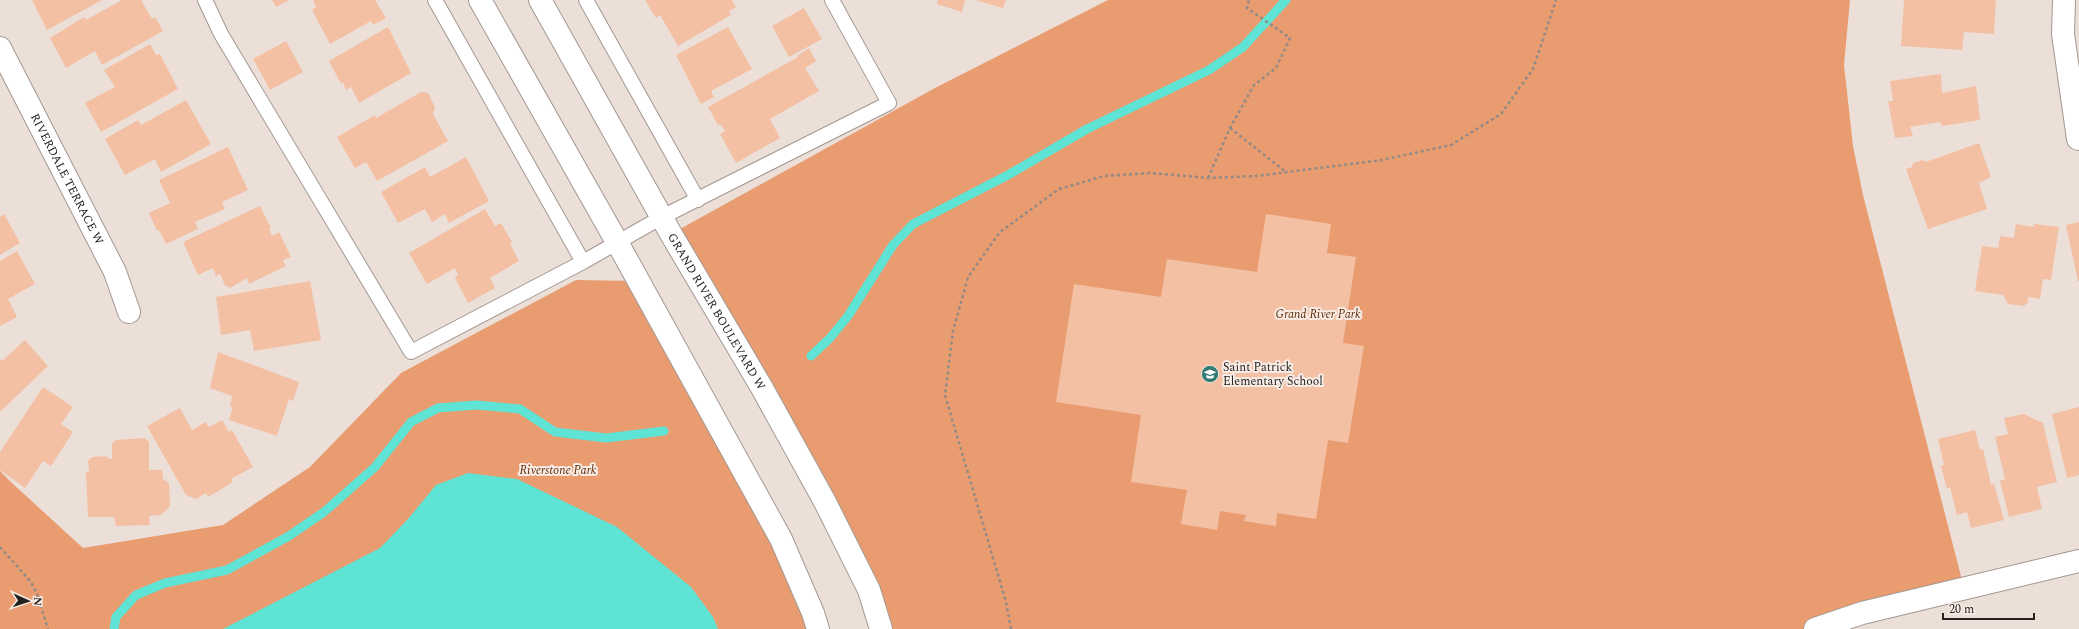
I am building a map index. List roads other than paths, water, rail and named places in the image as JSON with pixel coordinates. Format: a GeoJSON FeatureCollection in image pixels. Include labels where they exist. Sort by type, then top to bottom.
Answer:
{"type":"FeatureCollection","features":[{"type":"Feature","properties":{"kind":"street"},"geometry":{"type":"LineString","coordinates":[[480,0],[617,242],[696,388],[781,539],[813,613],[818,629]]}},
{"type":"Feature","properties":{"kind":"street","name":"GRAND RIVER BOULEVARD W"},"geometry":{"type":"LineString","coordinates":[[540,0],[662,217],[775,411],[869,590],[881,629]]}},
{"type":"Feature","properties":{"kind":"street"},"geometry":{"type":"LineString","coordinates":[[2064,0],[2063,34],[2078,139]]}},
{"type":"Feature","properties":{"kind":"street","name":"RIVERDALE TERRACE W"},"geometry":{"type":"LineString","coordinates":[[0,48],[115,272],[129,312]]}},
{"type":"Feature","properties":{"kind":"street"},"geometry":{"type":"LineString","coordinates":[[1815,629],[1862,613],[2079,561]]}},
{"type":"Feature","properties":{"kind":"lane"},"geometry":{"type":"LineString","coordinates":[[205,0],[222,34],[411,352],[583,262],[662,217],[889,103],[832,0]]}},
{"type":"Feature","properties":{"kind":"lane"},"geometry":{"type":"LineString","coordinates":[[435,0],[583,262]]}},
{"type":"Feature","properties":{"kind":"lane"},"geometry":{"type":"LineString","coordinates":[[586,0],[698,200]]}},
{"type":"Feature","properties":{"kind":"water"},"geometry":{"type":"Polygon","coordinates":[[[468,473],[517,479],[617,527],[691,587],[713,617],[718,629],[223,629],[380,548],[408,519],[436,485],[468,473]]]}},
{"type":"Feature","properties":{"kind":"waterway"},"geometry":{"type":"LineString","coordinates":[[811,356],[830,338],[848,316],[893,245],[913,224],[1008,175],[1087,129],[1209,70],[1243,47],[1286,0]]}},
{"type":"Feature","properties":{"kind":"waterway"},"geometry":{"type":"LineString","coordinates":[[114,629],[116,617],[136,595],[165,583],[227,570],[289,536],[324,512],[375,467],[411,422],[438,408],[476,405],[520,409],[555,432],[606,438],[664,431]]}},
{"type":"Feature","properties":{"kind":"place","name":"Saint Patrick Elementary School"},"geometry":{"type":"Point","coordinates":[1210,374]}},
{"type":"Feature","properties":{"kind":"park label","name":"Grand River Park"},"geometry":{"type":"Point","coordinates":[1318,314]}},
{"type":"Feature","properties":{"kind":"park label","name":"Riverstone Park"},"geometry":{"type":"Point","coordinates":[558,470]}}]}
